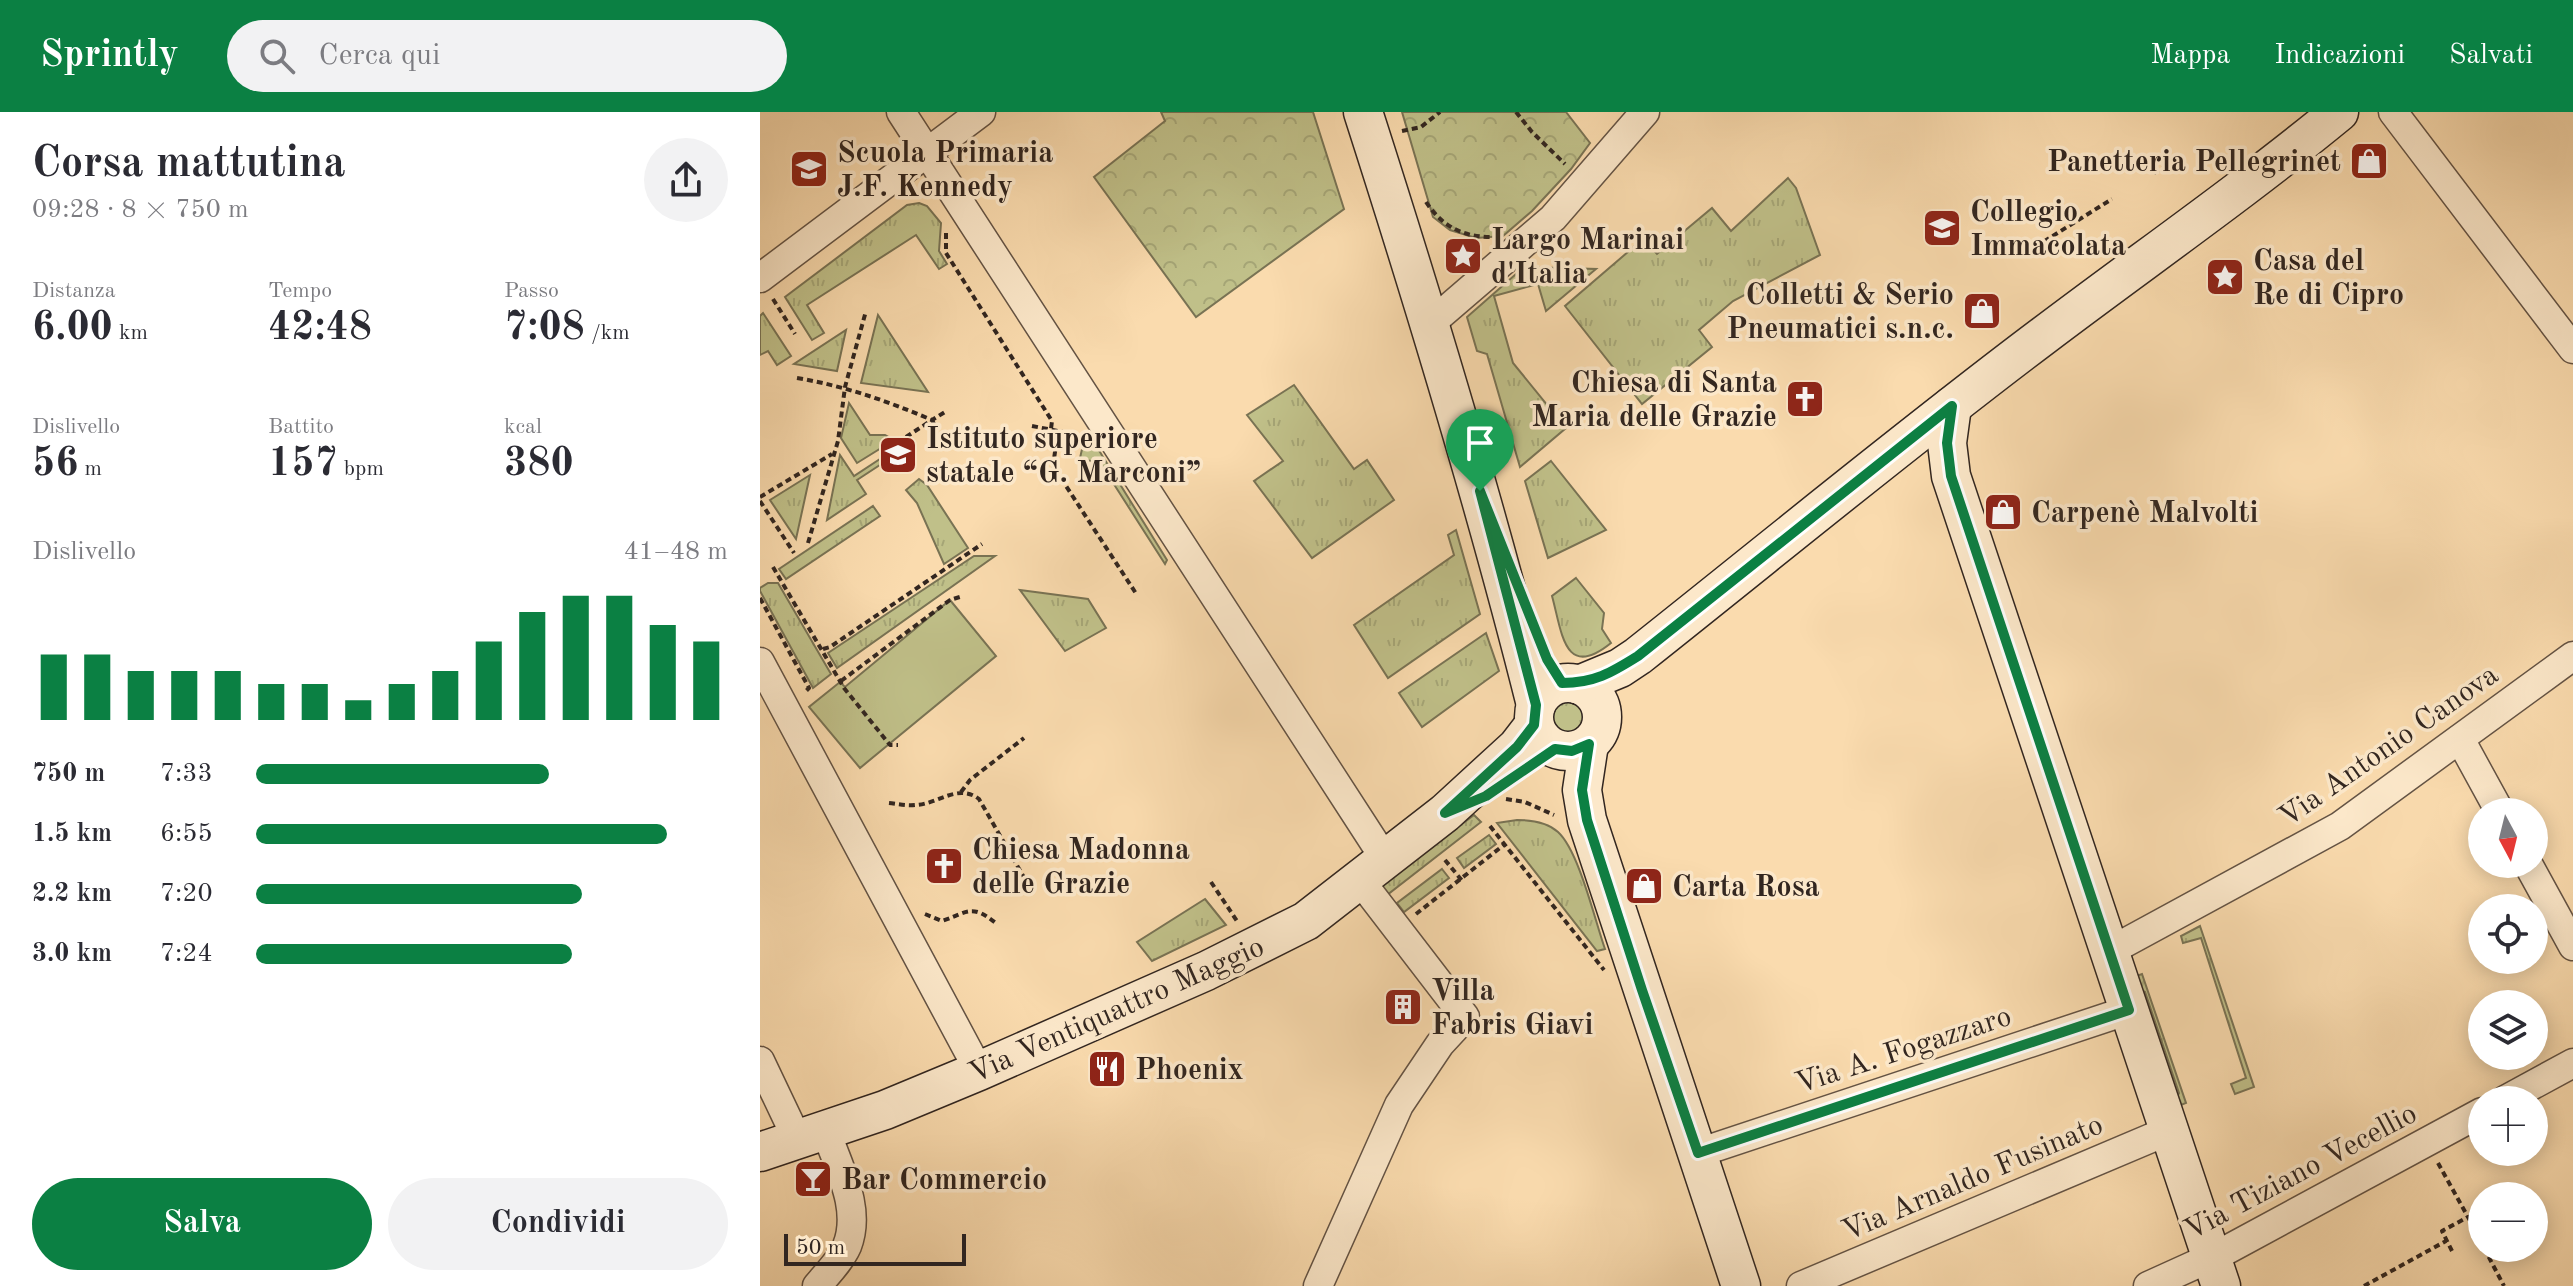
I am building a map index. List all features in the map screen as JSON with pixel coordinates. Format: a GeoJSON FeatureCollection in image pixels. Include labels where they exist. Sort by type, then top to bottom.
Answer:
{"type":"FeatureCollection","features":[{"type":"Feature","properties":{"kind":"street"},"geometry":{"type":"LineString","coordinates":[[901,112],[1372,869],[1397,929],[1465,1017],[1440,1044],[1399,1105],[1318,1286]]}},
{"type":"Feature","properties":{"kind":"street"},"geometry":{"type":"LineString","coordinates":[[766,288],[981,112]]}},
{"type":"Feature","properties":{"kind":"street"},"geometry":{"type":"LineString","coordinates":[[1363,112],[1431,323],[1480,491],[1547,659],[1565,714],[1587,820],[1741,1286]]}},
{"type":"Feature","properties":{"kind":"street"},"geometry":{"type":"LineString","coordinates":[[1431,323],[1553,218],[1645,112]]}},
{"type":"Feature","properties":{"kind":"street","name":"Via Ventiquattro Maggio"},"geometry":{"type":"LineString","coordinates":[[760,1152],[812,1136],[979,1071],[1260,945],[1306,921],[1445,813],[1486,796],[1565,714],[1620,668],[1952,406],[2212,212],[2339,112]]}},
{"type":"Feature","properties":{"kind":"street"},"geometry":{"type":"LineString","coordinates":[[2393,112],[2573,349]]}},
{"type":"Feature","properties":{"kind":"street"},"geometry":{"type":"LineString","coordinates":[[1952,406],[1947,443],[1951,476],[2216,1272]]}},
{"type":"Feature","properties":{"kind":"street"},"geometry":{"type":"LineString","coordinates":[[1892,454],[1925,454],[1936,458],[1951,476]]}},
{"type":"Feature","properties":{"kind":"street","name":"Via Antonio Canova"},"geometry":{"type":"LineString","coordinates":[[2110,951],[2340,826],[2573,656]]}},
{"type":"Feature","properties":{"kind":"street"},"geometry":{"type":"LineString","coordinates":[[760,662],[979,1071]]}},
{"type":"Feature","properties":{"kind":"street"},"geometry":{"type":"LineString","coordinates":[[2460,739],[2492,798]]}},
{"type":"Feature","properties":{"kind":"street"},"geometry":{"type":"LineString","coordinates":[[2536,878],[2573,946]]}},
{"type":"Feature","properties":{"kind":"street","name":"Via A. Fogazzaro"},"geometry":{"type":"LineString","coordinates":[[1698,1153],[2129,1010]]}},
{"type":"Feature","properties":{"kind":"street"},"geometry":{"type":"LineString","coordinates":[[760,1061],[812,1136],[850,1201],[852,1214],[846,1248],[817,1286]]}},
{"type":"Feature","properties":{"kind":"street"},"geometry":{"type":"LineString","coordinates":[[2531,1086],[2573,1063]]}},
{"type":"Feature","properties":{"kind":"street","name":"Via Tiziano Vecellio"},"geometry":{"type":"LineString","coordinates":[[2148,1286],[2216,1272],[2468,1120]]}},
{"type":"Feature","properties":{"kind":"street","name":"Via Arnaldo Fusinato"},"geometry":{"type":"LineString","coordinates":[[1801,1286],[2170,1130]]}},
{"type":"Feature","properties":{"kind":"path"},"geometry":{"type":"LineString","coordinates":[[1402,131],[1421,127],[1440,112]]}},
{"type":"Feature","properties":{"kind":"path"},"geometry":{"type":"LineString","coordinates":[[1516,112],[1571,169]]}},
{"type":"Feature","properties":{"kind":"path"},"geometry":{"type":"LineString","coordinates":[[2154,173],[2174,161]]}},
{"type":"Feature","properties":{"kind":"path"},"geometry":{"type":"LineString","coordinates":[[1420,192],[1443,224],[1453,230],[1497,236]]}},
{"type":"Feature","properties":{"kind":"path"},"geometry":{"type":"LineString","coordinates":[[2027,252],[2112,199]]}},
{"type":"Feature","properties":{"kind":"path"},"geometry":{"type":"LineString","coordinates":[[946,227],[946,253],[1052,421],[1051,429]]}},
{"type":"Feature","properties":{"kind":"path"},"geometry":{"type":"LineString","coordinates":[[766,288],[795,334]]}},
{"type":"Feature","properties":{"kind":"path"},"geometry":{"type":"LineString","coordinates":[[808,543],[835,452],[845,387],[866,311]]}},
{"type":"Feature","properties":{"kind":"path"},"geometry":{"type":"LineString","coordinates":[[797,378],[845,387],[881,399],[932,420],[935,426]]}},
{"type":"Feature","properties":{"kind":"path"},"geometry":{"type":"LineString","coordinates":[[906,437],[945,412]]}},
{"type":"Feature","properties":{"kind":"path"},"geometry":{"type":"LineString","coordinates":[[1032,426],[1061,431],[1053,466],[1137,595]]}},
{"type":"Feature","properties":{"kind":"path"},"geometry":{"type":"LineString","coordinates":[[794,553],[760,499],[835,452]]}},
{"type":"Feature","properties":{"kind":"path"},"geometry":{"type":"LineString","coordinates":[[823,649],[982,544]]}},
{"type":"Feature","properties":{"kind":"path"},"geometry":{"type":"LineString","coordinates":[[773,567],[840,682],[890,745],[898,745]]}},
{"type":"Feature","properties":{"kind":"path"},"geometry":{"type":"LineString","coordinates":[[840,682],[950,600],[963,596]]}},
{"type":"Feature","properties":{"kind":"path"},"geometry":{"type":"LineString","coordinates":[[889,803],[918,805],[961,792],[970,780],[1024,738]]}},
{"type":"Feature","properties":{"kind":"path"},"geometry":{"type":"LineString","coordinates":[[961,792],[979,799],[1026,881]]}},
{"type":"Feature","properties":{"kind":"path"},"geometry":{"type":"LineString","coordinates":[[1490,826],[1600,968],[1610,974]]}},
{"type":"Feature","properties":{"kind":"path"},"geometry":{"type":"LineString","coordinates":[[1397,929],[1462,881],[1505,844]]}},
{"type":"Feature","properties":{"kind":"path"},"geometry":{"type":"LineString","coordinates":[[1445,860],[1462,881]]}},
{"type":"Feature","properties":{"kind":"path"},"geometry":{"type":"LineString","coordinates":[[1211,882],[1243,929]]}},
{"type":"Feature","properties":{"kind":"path"},"geometry":{"type":"LineString","coordinates":[[925,914],[942,921],[960,912],[983,912],[997,924]]}},
{"type":"Feature","properties":{"kind":"path"},"geometry":{"type":"LineString","coordinates":[[2435,1158],[2468,1217],[2442,1231],[2452,1251]]}},
{"type":"Feature","properties":{"kind":"path"},"geometry":{"type":"LineString","coordinates":[[2364,1286],[2446,1241]]}},
{"type":"Feature","properties":{"kind":"path"},"geometry":{"type":"LineString","coordinates":[[2491,1262],[2504,1286]]}},
{"type":"Feature","properties":{"kind":"green space"},"geometry":{"type":"Polygon","coordinates":[[[1161,112],[1313,112],[1344,209],[1196,317],[1094,177],[1165,121],[1161,112]]]}},
{"type":"Feature","properties":{"kind":"green space"},"geometry":{"type":"Polygon","coordinates":[[[1402,112],[1566,112],[1590,143],[1571,169],[1532,211],[1503,236],[1476,238],[1450,230],[1433,217],[1402,112]]]}},
{"type":"Feature","properties":{"kind":"green space"},"geometry":{"type":"Polygon","coordinates":[[[1788,178],[1796,188],[1820,255],[1733,301],[1699,330],[1712,347],[1642,404],[1565,306],[1643,239],[1657,254],[1712,208],[1731,231],[1788,178]]]}},
{"type":"Feature","properties":{"kind":"green space"},"geometry":{"type":"Polygon","coordinates":[[[919,203],[927,206],[941,223],[939,251],[947,264],[939,269],[916,235],[807,305],[824,333],[812,340],[785,297],[907,205],[919,203]]]}},
{"type":"Feature","properties":{"kind":"green space"},"geometry":{"type":"Polygon","coordinates":[[[1524,267],[1596,269],[1546,311],[1538,284],[1494,296],[1513,363],[1566,428],[1520,467],[1487,354],[1477,351],[1467,317],[1524,267]]]}},
{"type":"Feature","properties":{"kind":"green space"},"geometry":{"type":"Polygon","coordinates":[[[763,313],[791,356],[777,365],[768,351],[760,355],[760,316],[763,313]]]}},
{"type":"Feature","properties":{"kind":"green space"},"geometry":{"type":"Polygon","coordinates":[[[878,315],[928,392],[861,383],[878,315]]]}},
{"type":"Feature","properties":{"kind":"green space"},"geometry":{"type":"Polygon","coordinates":[[[846,330],[837,371],[794,364],[846,330]]]}},
{"type":"Feature","properties":{"kind":"green space"},"geometry":{"type":"Polygon","coordinates":[[[1294,385],[1354,469],[1367,460],[1394,500],[1312,558],[1254,481],[1283,461],[1247,415],[1294,385]]]}},
{"type":"Feature","properties":{"kind":"green space"},"geometry":{"type":"Polygon","coordinates":[[[849,403],[870,435],[885,435],[894,440],[857,463],[841,438],[849,403]]]}},
{"type":"Feature","properties":{"kind":"green space"},"geometry":{"type":"Polygon","coordinates":[[[1085,436],[1090,436],[1167,560],[1165,564],[1101,464],[1080,458],[1085,436]]]}},
{"type":"Feature","properties":{"kind":"green space"},"geometry":{"type":"Polygon","coordinates":[[[889,453],[892,457],[857,480],[866,494],[827,520],[840,455],[854,476],[889,453]]]}},
{"type":"Feature","properties":{"kind":"green space"},"geometry":{"type":"Polygon","coordinates":[[[1551,461],[1606,530],[1548,558],[1525,481],[1551,461]]]}},
{"type":"Feature","properties":{"kind":"green space"},"geometry":{"type":"Polygon","coordinates":[[[810,475],[796,539],[770,500],[810,475]]]}},
{"type":"Feature","properties":{"kind":"green space"},"geometry":{"type":"Polygon","coordinates":[[[919,479],[927,485],[968,548],[944,564],[917,503],[906,490],[919,479]]]}},
{"type":"Feature","properties":{"kind":"green space"},"geometry":{"type":"Polygon","coordinates":[[[873,506],[880,516],[786,579],[779,569],[873,506]]]}},
{"type":"Feature","properties":{"kind":"green space"},"geometry":{"type":"Polygon","coordinates":[[[1456,530],[1480,614],[1388,678],[1354,625],[1454,555],[1448,535],[1456,530]]]}},
{"type":"Feature","properties":{"kind":"green space"},"geometry":{"type":"Polygon","coordinates":[[[974,556],[995,556],[837,668],[828,653],[974,556]]]}},
{"type":"Feature","properties":{"kind":"green space"},"geometry":{"type":"Polygon","coordinates":[[[1576,578],[1604,613],[1602,629],[1611,643],[1583,657],[1574,654],[1568,647],[1552,596],[1576,578]]]}},
{"type":"Feature","properties":{"kind":"green space"},"geometry":{"type":"Polygon","coordinates":[[[768,583],[778,583],[831,674],[813,688],[760,591],[768,583]]]}},
{"type":"Feature","properties":{"kind":"green space"},"geometry":{"type":"Polygon","coordinates":[[[1020,590],[1088,599],[1106,628],[1065,651],[1020,590]]]}},
{"type":"Feature","properties":{"kind":"green space"},"geometry":{"type":"Polygon","coordinates":[[[950,600],[996,656],[860,768],[809,707],[840,682],[845,687],[950,600]]]}},
{"type":"Feature","properties":{"kind":"green space"},"geometry":{"type":"Polygon","coordinates":[[[1486,633],[1499,671],[1422,727],[1399,693],[1486,633]]]}},
{"type":"Feature","properties":{"kind":"green space"},"geometry":{"type":"Polygon","coordinates":[[[1568,701],[1580,706],[1585,718],[1580,730],[1568,735],[1556,730],[1551,718],[1556,706],[1568,701]]]}},
{"type":"Feature","properties":{"kind":"green space"},"geometry":{"type":"Polygon","coordinates":[[[1474,815],[1481,822],[1387,895],[1380,886],[1474,815]]]}},
{"type":"Feature","properties":{"kind":"green space"},"geometry":{"type":"Polygon","coordinates":[[[1517,820],[1549,826],[1566,841],[1605,949],[1597,951],[1497,823],[1517,820]]]}},
{"type":"Feature","properties":{"kind":"green space"},"geometry":{"type":"Polygon","coordinates":[[[1489,835],[1496,844],[1464,868],[1457,858],[1489,835]]]}},
{"type":"Feature","properties":{"kind":"green space"},"geometry":{"type":"Polygon","coordinates":[[[1442,869],[1449,878],[1404,912],[1397,903],[1442,869]]]}},
{"type":"Feature","properties":{"kind":"green space"},"geometry":{"type":"Polygon","coordinates":[[[1205,899],[1226,925],[1152,961],[1137,942],[1205,899]]]}},
{"type":"Feature","properties":{"kind":"green space"},"geometry":{"type":"Polygon","coordinates":[[[2200,926],[2254,1087],[2235,1094],[2231,1084],[2246,1078],[2201,938],[2183,943],[2181,936],[2200,926]]]}},
{"type":"Feature","properties":{"kind":"green space"},"geometry":{"type":"Polygon","coordinates":[[[2142,974],[2186,1103],[2173,1108],[2171,1106],[2179,1093],[2145,992],[2129,983],[2128,979],[2142,974]]]}},
{"type":"Feature","properties":{"kind":"place","name":"Panetteria Pellegrinet"},"geometry":{"type":"Point","coordinates":[2369,161]}},
{"type":"Feature","properties":{"kind":"place","name":"Scuola Primaria J.F. Kennedy"},"geometry":{"type":"Point","coordinates":[809,169]}},
{"type":"Feature","properties":{"kind":"place","name":"Collegio Immacolata"},"geometry":{"type":"Point","coordinates":[1942,228]}},
{"type":"Feature","properties":{"kind":"place","name":"Largo Marinai d'Italia"},"geometry":{"type":"Point","coordinates":[1463,256]}},
{"type":"Feature","properties":{"kind":"place","name":"Casa del Re di Cipro"},"geometry":{"type":"Point","coordinates":[2225,277]}},
{"type":"Feature","properties":{"kind":"place","name":"Colletti & Serio Pneumatici s.n.c."},"geometry":{"type":"Point","coordinates":[1982,311]}},
{"type":"Feature","properties":{"kind":"place","name":"Chiesa di Santa Maria delle Grazie"},"geometry":{"type":"Point","coordinates":[1805,399]}},
{"type":"Feature","properties":{"kind":"place","name":"Istituto superiore statale “G. Marconi”"},"geometry":{"type":"Point","coordinates":[898,455]}},
{"type":"Feature","properties":{"kind":"place","name":"Carpenè Malvolti"},"geometry":{"type":"Point","coordinates":[2003,512]}},
{"type":"Feature","properties":{"kind":"place","name":"Chiesa Madonna delle Grazie"},"geometry":{"type":"Point","coordinates":[944,866]}},
{"type":"Feature","properties":{"kind":"place","name":"Carta Rosa"},"geometry":{"type":"Point","coordinates":[1644,886]}},
{"type":"Feature","properties":{"kind":"place","name":"Villa Fabris Giavi"},"geometry":{"type":"Point","coordinates":[1403,1007]}},
{"type":"Feature","properties":{"kind":"place","name":"Phoenix"},"geometry":{"type":"Point","coordinates":[1107,1069]}},
{"type":"Feature","properties":{"kind":"place","name":"Bar Commercio"},"geometry":{"type":"Point","coordinates":[813,1179]}},
{"type":"Feature","properties":{"kind":"route"},"geometry":{"type":"LineString","coordinates":[[1952,406],[1947,443],[1951,476],[2129,1010],[1698,1153],[1587,820],[1582,790],[1589,744],[1572,751],[1555,749],[1486,796],[1445,813],[1517,747],[1534,725],[1536,705],[1480,491],[1553,671],[1562,683],[1579,685],[1620,668],[1638,656],[1952,406]]}}]}
